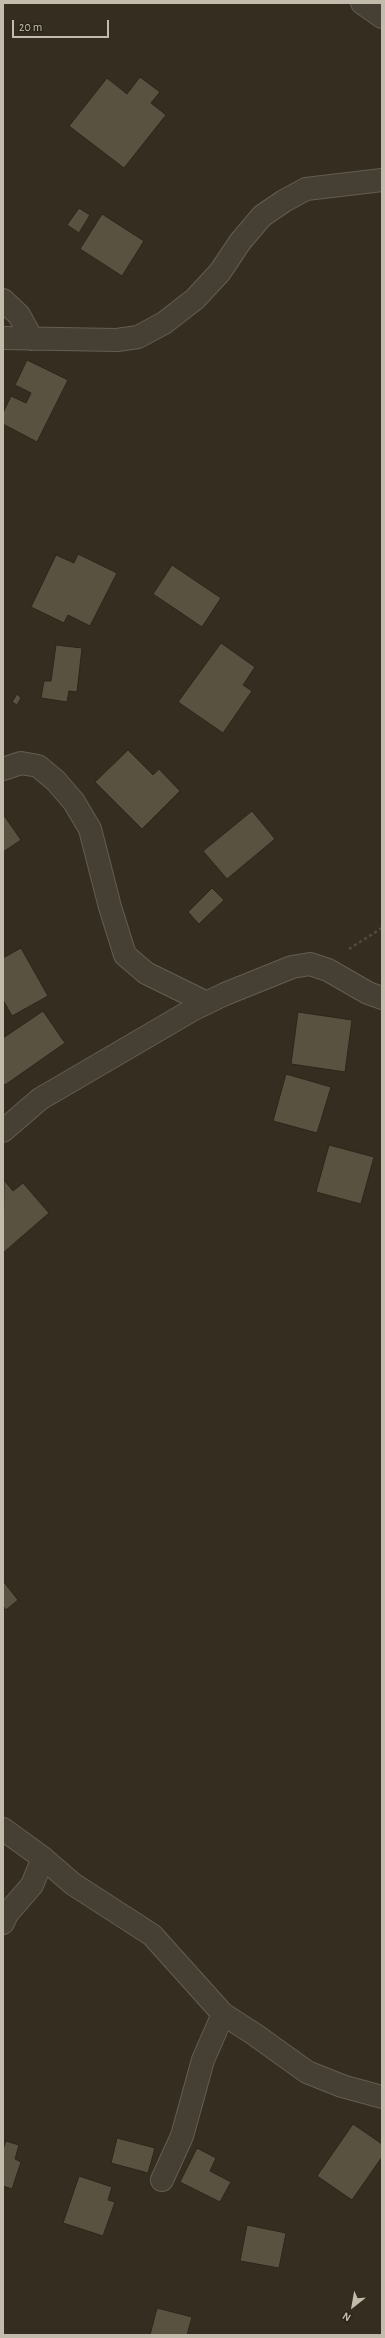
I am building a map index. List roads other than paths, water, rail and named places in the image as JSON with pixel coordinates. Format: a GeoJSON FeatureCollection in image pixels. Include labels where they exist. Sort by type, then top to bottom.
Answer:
{"type":"FeatureCollection","features":[{"type":"Feature","properties":{"kind":"street"},"geometry":{"type":"LineString","coordinates":[[362,3],[382,17]]}},
{"type":"Feature","properties":{"kind":"street"},"geometry":{"type":"LineString","coordinates":[[3,338],[117,340],[138,337],[164,323],[195,299],[220,272],[240,242],[262,216],[284,201],[306,189],[382,180]]}},
{"type":"Feature","properties":{"kind":"street"},"geometry":{"type":"LineString","coordinates":[[3,300],[19,315],[32,339]]}},
{"type":"Feature","properties":{"kind":"street"},"geometry":{"type":"LineString","coordinates":[[3,769],[21,762],[38,766],[56,781],[74,802],[90,829],[110,907],[125,954],[146,973],[207,1003]]}},
{"type":"Feature","properties":{"kind":"street"},"geometry":{"type":"LineString","coordinates":[[6,1123],[40,1099],[207,1003],[292,967],[310,964],[328,970],[368,993],[382,998]]}},
{"type":"Feature","properties":{"kind":"street"},"geometry":{"type":"LineString","coordinates":[[3,1829],[43,1858],[74,1884],[152,1935],[223,2014],[307,2072],[342,2086],[382,2096]]}},
{"type":"Feature","properties":{"kind":"street"},"geometry":{"type":"LineString","coordinates":[[3,1923],[7,1914],[32,1884],[43,1858]]}},
{"type":"Feature","properties":{"kind":"street"},"geometry":{"type":"LineString","coordinates":[[162,2180],[182,2136],[203,2060],[223,2014]]}}]}
